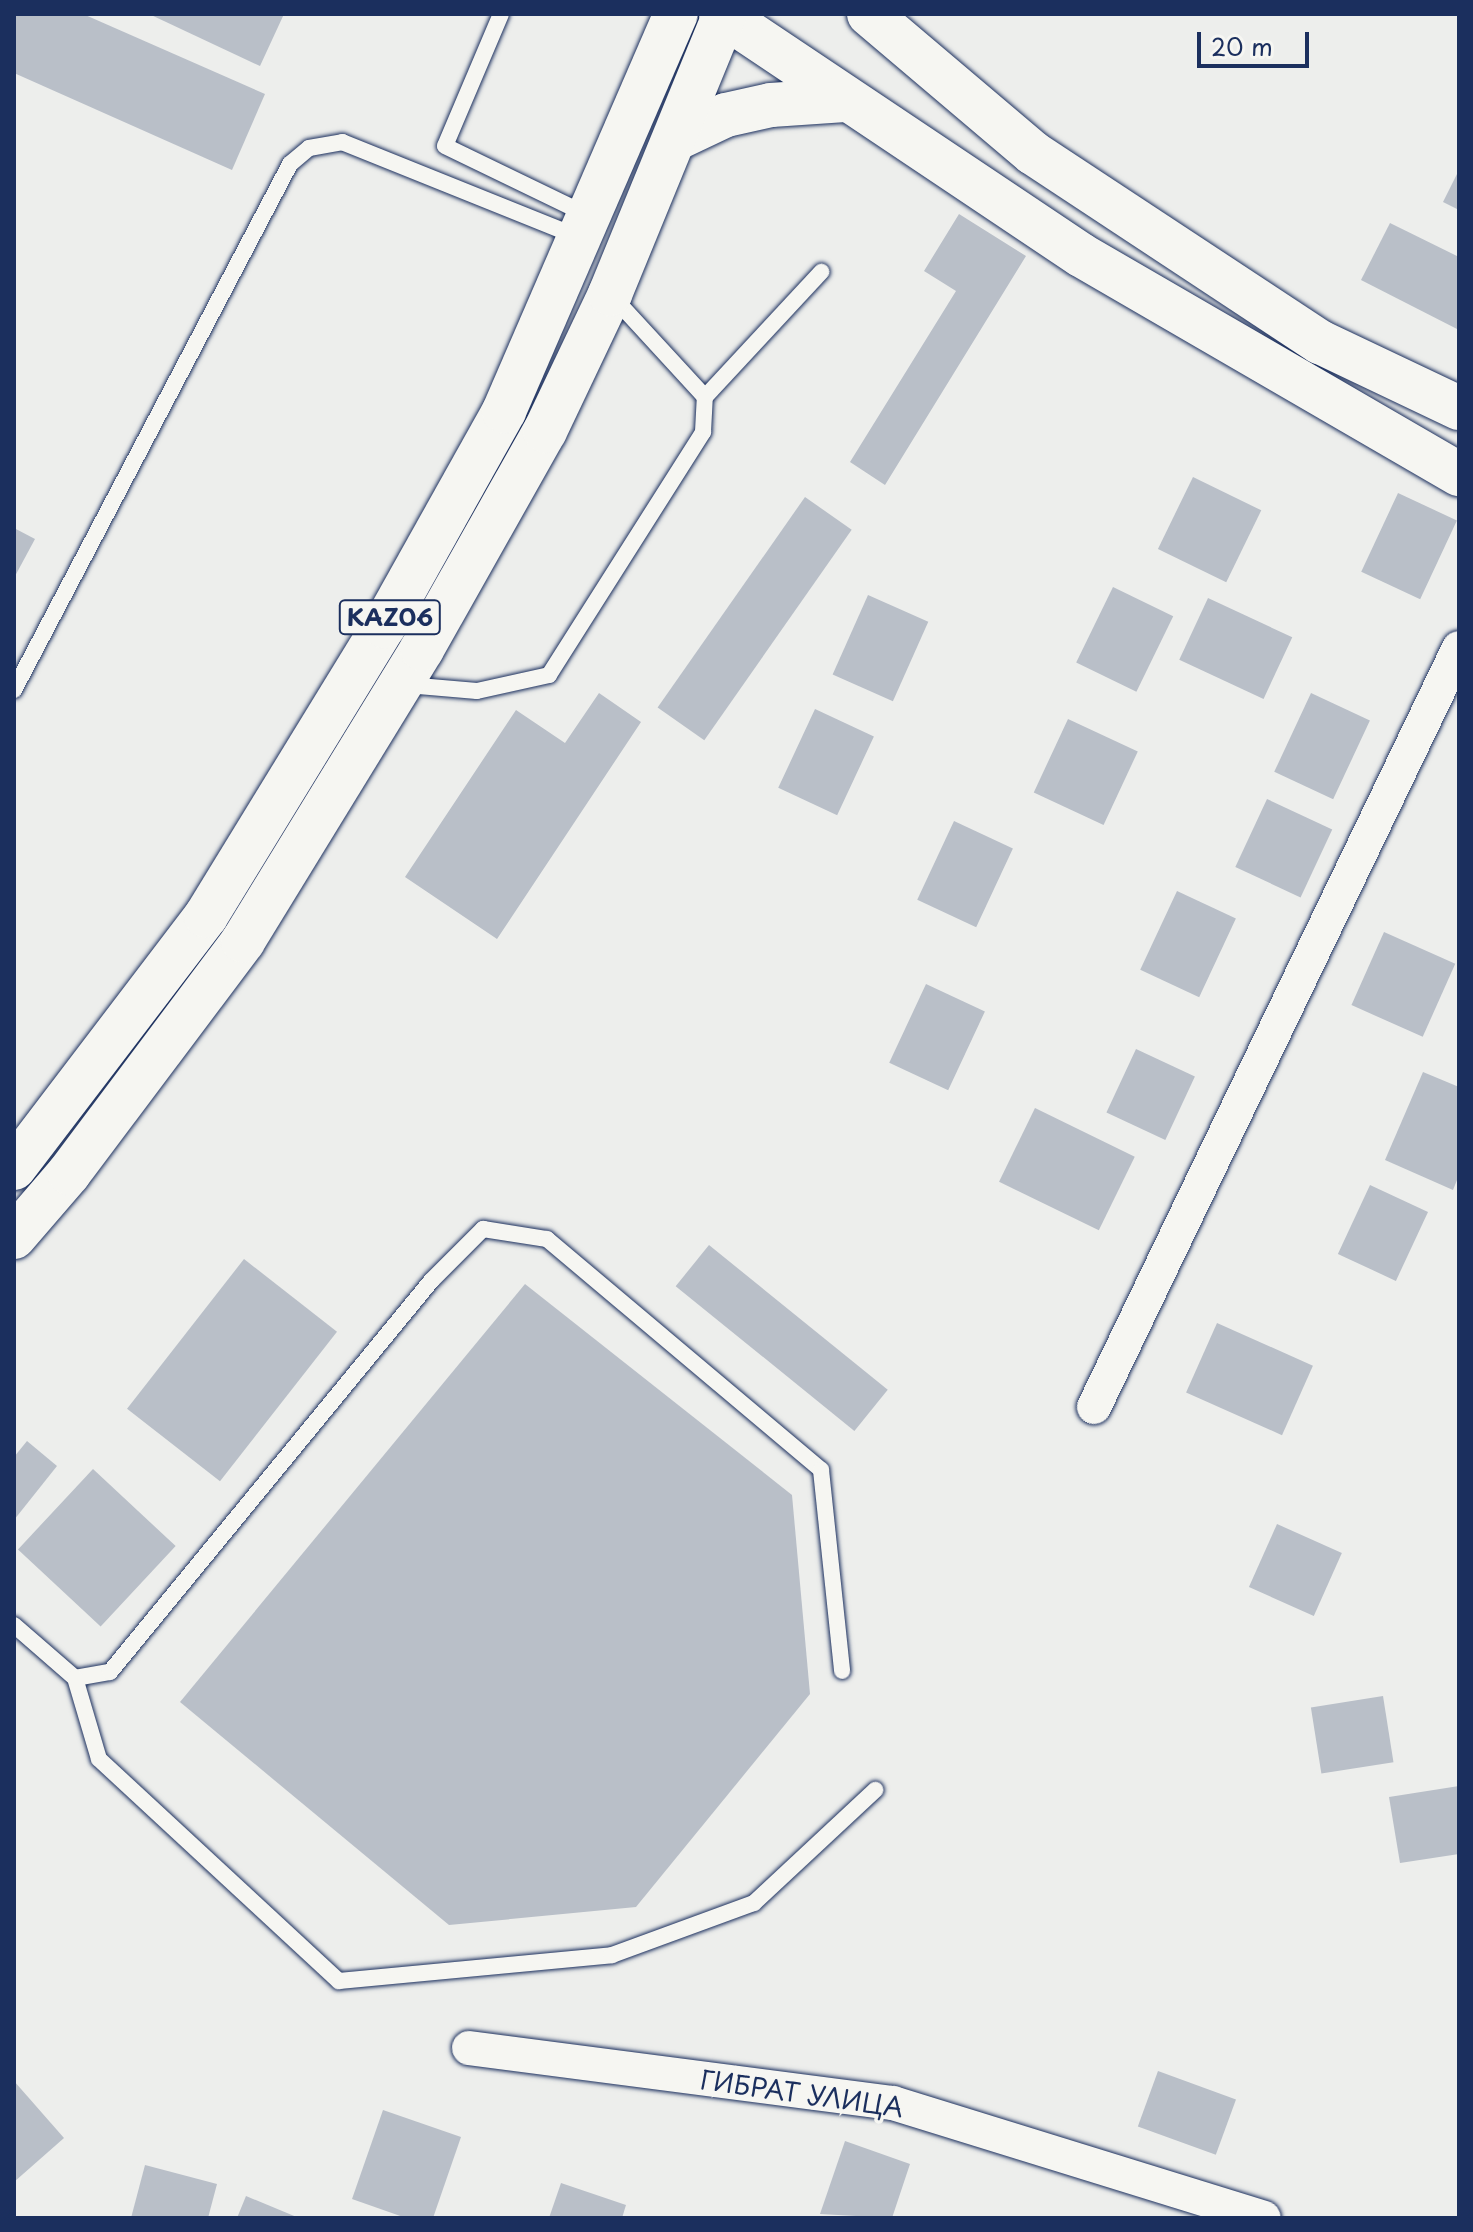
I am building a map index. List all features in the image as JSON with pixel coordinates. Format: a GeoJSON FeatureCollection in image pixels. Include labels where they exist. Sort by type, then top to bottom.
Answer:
{"type":"FeatureCollection","features":[{"type":"Feature","properties":{"kind":"main road","name":"KАZ06"},"geometry":{"type":"LineString","coordinates":[[21,1148],[206,916],[384,626],[504,411],[676,14]]}},
{"type":"Feature","properties":{"kind":"main road","name":"KАZ06"},"geometry":{"type":"LineString","coordinates":[[14,1237],[69,1173],[243,941],[401,684],[545,431],[610,294],[723,15]]}},
{"type":"Feature","properties":{"kind":"main road"},"geometry":{"type":"LineString","coordinates":[[723,15],[845,100],[1081,255],[1459,474]]}},
{"type":"Feature","properties":{"kind":"main road"},"geometry":{"type":"LineString","coordinates":[[880,18],[1033,153],[1320,342],[1459,408]]}},
{"type":"Feature","properties":{"kind":"main road"},"geometry":{"type":"LineString","coordinates":[[675,139],[726,115],[771,105],[845,100]]}},
{"type":"Feature","properties":{"kind":"street"},"geometry":{"type":"LineString","coordinates":[[1094,1407],[1459,648]]}},
{"type":"Feature","properties":{"kind":"street","name":"ГИБРАТ УЛИЦА"},"geometry":{"type":"LineString","coordinates":[[469,2048],[893,2103],[1264,2218]]}},
{"type":"Feature","properties":{"kind":"lane"},"geometry":{"type":"LineString","coordinates":[[501,14],[445,146],[585,227]]}},
{"type":"Feature","properties":{"kind":"lane"},"geometry":{"type":"LineString","coordinates":[[14,690],[290,164],[309,148],[342,142],[585,227]]}},
{"type":"Feature","properties":{"kind":"lane"},"geometry":{"type":"LineString","coordinates":[[401,684],[477,691],[549,675],[703,432],[705,397],[821,272]]}},
{"type":"Feature","properties":{"kind":"lane"},"geometry":{"type":"LineString","coordinates":[[610,294],[705,397]]}},
{"type":"Feature","properties":{"kind":"lane"},"geometry":{"type":"LineString","coordinates":[[75,1678],[110,1672],[431,1281],[483,1229],[547,1239],[821,1470],[842,1671]]}},
{"type":"Feature","properties":{"kind":"lane"},"geometry":{"type":"LineString","coordinates":[[14,1625],[75,1678],[99,1759],[339,1981],[612,1955],[754,1903],[875,1790]]}},
{"type":"Feature","properties":{"kind":"building"},"geometry":{"type":"Polygon","coordinates":[[[14,14],[83,14],[265,94],[232,170],[14,73],[14,14]]]}},
{"type":"Feature","properties":{"kind":"building"},"geometry":{"type":"Polygon","coordinates":[[[149,14],[284,14],[260,66],[149,14]]]}},
{"type":"Feature","properties":{"kind":"building"},"geometry":{"type":"Polygon","coordinates":[[[1459,170],[1459,210],[1443,202],[1459,170]]]}},
{"type":"Feature","properties":{"kind":"building"},"geometry":{"type":"Polygon","coordinates":[[[959,214],[1026,256],[885,485],[850,462],[956,291],[924,271],[959,214]]]}},
{"type":"Feature","properties":{"kind":"building"},"geometry":{"type":"Polygon","coordinates":[[[1390,223],[1459,257],[1459,330],[1361,280],[1390,223]]]}},
{"type":"Feature","properties":{"kind":"building"},"geometry":{"type":"Polygon","coordinates":[[[1193,477],[1261,510],[1226,582],[1158,549],[1193,477]]]}},
{"type":"Feature","properties":{"kind":"building"},"geometry":{"type":"Polygon","coordinates":[[[1398,493],[1457,520],[1420,599],[1361,572],[1398,493]]]}},
{"type":"Feature","properties":{"kind":"building"},"geometry":{"type":"Polygon","coordinates":[[[805,497],[852,530],[704,740],[658,708],[805,497]]]}},
{"type":"Feature","properties":{"kind":"building"},"geometry":{"type":"Polygon","coordinates":[[[14,528],[35,539],[14,578],[14,528]]]}},
{"type":"Feature","properties":{"kind":"building"},"geometry":{"type":"Polygon","coordinates":[[[1113,587],[1173,616],[1136,692],[1076,662],[1113,587]]]}},
{"type":"Feature","properties":{"kind":"building"},"geometry":{"type":"Polygon","coordinates":[[[868,595],[928,622],[893,701],[833,674],[868,595]]]}},
{"type":"Feature","properties":{"kind":"building"},"geometry":{"type":"Polygon","coordinates":[[[1208,598],[1292,637],[1264,699],[1179,660],[1208,598]]]}},
{"type":"Feature","properties":{"kind":"building"},"geometry":{"type":"Polygon","coordinates":[[[599,693],[641,722],[497,939],[405,877],[516,710],[565,743],[599,693]]]}},
{"type":"Feature","properties":{"kind":"building"},"geometry":{"type":"Polygon","coordinates":[[[1311,693],[1370,720],[1333,799],[1274,772],[1311,693]]]}},
{"type":"Feature","properties":{"kind":"building"},"geometry":{"type":"Polygon","coordinates":[[[815,709],[874,736],[837,815],[778,788],[815,709]]]}},
{"type":"Feature","properties":{"kind":"building"},"geometry":{"type":"Polygon","coordinates":[[[1068,719],[1138,752],[1104,825],[1034,792],[1068,719]]]}},
{"type":"Feature","properties":{"kind":"building"},"geometry":{"type":"Polygon","coordinates":[[[1267,799],[1332,829],[1301,897],[1235,867],[1267,799]]]}},
{"type":"Feature","properties":{"kind":"building"},"geometry":{"type":"Polygon","coordinates":[[[954,821],[1013,848],[976,927],[917,900],[954,821]]]}},
{"type":"Feature","properties":{"kind":"building"},"geometry":{"type":"Polygon","coordinates":[[[1177,891],[1236,918],[1199,997],[1140,970],[1177,891]]]}},
{"type":"Feature","properties":{"kind":"building"},"geometry":{"type":"Polygon","coordinates":[[[1384,932],[1455,964],[1423,1037],[1351,1005],[1384,932]]]}},
{"type":"Feature","properties":{"kind":"building"},"geometry":{"type":"Polygon","coordinates":[[[926,984],[985,1011],[948,1090],[889,1063],[926,984]]]}},
{"type":"Feature","properties":{"kind":"building"},"geometry":{"type":"Polygon","coordinates":[[[1136,1049],[1195,1076],[1165,1140],[1106,1112],[1136,1049]]]}},
{"type":"Feature","properties":{"kind":"building"},"geometry":{"type":"Polygon","coordinates":[[[1423,1072],[1459,1087],[1459,1175],[1453,1190],[1385,1160],[1423,1072]]]}},
{"type":"Feature","properties":{"kind":"building"},"geometry":{"type":"Polygon","coordinates":[[[1035,1108],[1135,1157],[1099,1230],[999,1182],[1035,1108]]]}},
{"type":"Feature","properties":{"kind":"building"},"geometry":{"type":"Polygon","coordinates":[[[1370,1185],[1428,1212],[1396,1281],[1338,1254],[1370,1185]]]}},
{"type":"Feature","properties":{"kind":"building"},"geometry":{"type":"Polygon","coordinates":[[[709,1245],[888,1390],[854,1431],[676,1286],[709,1245]]]}},
{"type":"Feature","properties":{"kind":"building"},"geometry":{"type":"Polygon","coordinates":[[[244,1259],[337,1332],[220,1481],[127,1409],[244,1259]]]}},
{"type":"Feature","properties":{"kind":"building"},"geometry":{"type":"Polygon","coordinates":[[[525,1284],[792,1495],[810,1694],[636,1907],[449,1925],[180,1702],[525,1284]]]}},
{"type":"Feature","properties":{"kind":"building"},"geometry":{"type":"Polygon","coordinates":[[[1217,1323],[1313,1366],[1282,1435],[1186,1392],[1217,1323]]]}},
{"type":"Feature","properties":{"kind":"building"},"geometry":{"type":"Polygon","coordinates":[[[27,1441],[57,1466],[14,1520],[14,1457],[27,1441]]]}},
{"type":"Feature","properties":{"kind":"building"},"geometry":{"type":"Polygon","coordinates":[[[93,1469],[176,1546],[101,1627],[18,1549],[93,1469]]]}},
{"type":"Feature","properties":{"kind":"building"},"geometry":{"type":"Polygon","coordinates":[[[1277,1524],[1342,1553],[1314,1616],[1249,1587],[1277,1524]]]}},
{"type":"Feature","properties":{"kind":"building"},"geometry":{"type":"Polygon","coordinates":[[[1383,1696],[1393,1762],[1321,1774],[1311,1707],[1383,1696]]]}},
{"type":"Feature","properties":{"kind":"building"},"geometry":{"type":"Polygon","coordinates":[[[1459,1786],[1459,1854],[1400,1863],[1389,1797],[1459,1786]]]}},
{"type":"Feature","properties":{"kind":"building"},"geometry":{"type":"Polygon","coordinates":[[[1158,2071],[1236,2099],[1216,2155],[1138,2126],[1158,2071]]]}},
{"type":"Feature","properties":{"kind":"building"},"geometry":{"type":"Polygon","coordinates":[[[14,2081],[64,2138],[14,2182],[14,2081]]]}},
{"type":"Feature","properties":{"kind":"building"},"geometry":{"type":"Polygon","coordinates":[[[383,2110],[461,2137],[433,2218],[406,2218],[352,2199],[383,2110]]]}},
{"type":"Feature","properties":{"kind":"building"},"geometry":{"type":"Polygon","coordinates":[[[845,2141],[910,2164],[892,2218],[820,2214],[845,2141]]]}},
{"type":"Feature","properties":{"kind":"building"},"geometry":{"type":"Polygon","coordinates":[[[145,2165],[217,2184],[208,2218],[131,2218],[145,2165]]]}},
{"type":"Feature","properties":{"kind":"building"},"geometry":{"type":"Polygon","coordinates":[[[561,2183],[626,2205],[622,2218],[549,2218],[561,2183]]]}},
{"type":"Feature","properties":{"kind":"building"},"geometry":{"type":"Polygon","coordinates":[[[246,2196],[299,2218],[237,2218],[246,2196]]]}}]}
